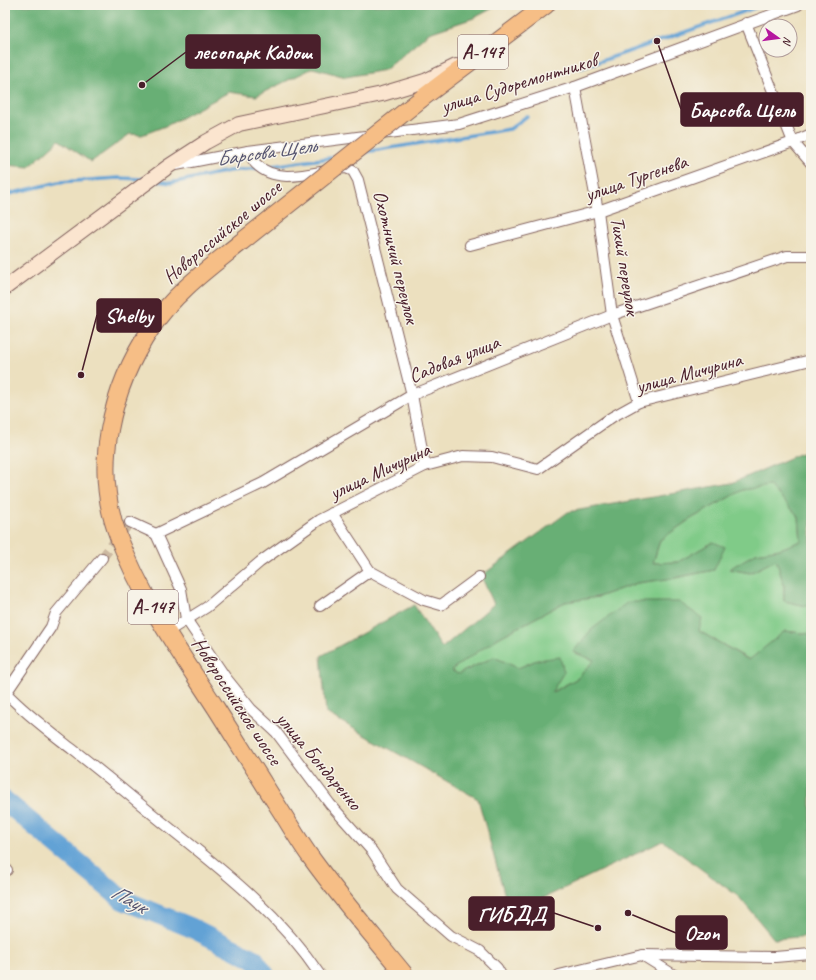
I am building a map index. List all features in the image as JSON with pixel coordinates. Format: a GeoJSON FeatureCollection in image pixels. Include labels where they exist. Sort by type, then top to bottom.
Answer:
{"type":"FeatureCollection","features":[{"type":"Feature","properties":{"kind":"highway","name":"Новороссийское шоссе"},"geometry":{"type":"LineString","coordinates":[[405,975],[312,858],[168,632],[136,576],[118,538],[110,512],[105,478],[108,433],[117,399],[130,365],[152,326],[179,295],[240,243],[421,99],[546,5]]}},
{"type":"Feature","properties":{"kind":"main road","name":"Новороссийское шоссе"},"geometry":{"type":"LineString","coordinates":[[5,288],[166,168],[206,142],[239,124],[389,92],[426,81],[478,56]]}},
{"type":"Feature","properties":{"kind":"street","name":"улица Судоремонтников"},"geometry":{"type":"LineString","coordinates":[[166,168],[248,151],[460,124],[575,87],[798,5]]}},
{"type":"Feature","properties":{"kind":"street"},"geometry":{"type":"LineString","coordinates":[[746,23],[793,142],[811,162]]}},
{"type":"Feature","properties":{"kind":"street","name":"Тихий переулок"},"geometry":{"type":"LineString","coordinates":[[575,87],[598,211],[612,315],[639,402]]}},
{"type":"Feature","properties":{"kind":"street","name":"улица Тургенева"},"geometry":{"type":"LineString","coordinates":[[470,245],[598,211],[793,142],[811,134]]}},
{"type":"Feature","properties":{"kind":"street","name":"Охотничий переулок"},"geometry":{"type":"LineString","coordinates":[[248,151],[256,164],[271,174],[285,176],[346,168],[353,171],[358,180],[412,395],[425,466]]}},
{"type":"Feature","properties":{"kind":"street","name":"Садовая улица"},"geometry":{"type":"LineString","coordinates":[[156,534],[262,484],[412,395],[612,315],[787,256],[811,256]]}},
{"type":"Feature","properties":{"kind":"street","name":"улица Мичурина"},"geometry":{"type":"LineString","coordinates":[[168,632],[186,619],[207,607],[273,554],[319,520],[425,466],[463,456],[470,456],[492,457],[538,469],[612,417],[639,402],[811,360]]}},
{"type":"Feature","properties":{"kind":"street"},"geometry":{"type":"LineString","coordinates":[[332,514],[370,571],[424,600],[441,605],[479,577]]}},
{"type":"Feature","properties":{"kind":"street"},"geometry":{"type":"LineString","coordinates":[[130,522],[156,534]]}},
{"type":"Feature","properties":{"kind":"street","name":"улица Бондаренко"},"geometry":{"type":"LineString","coordinates":[[156,534],[180,589],[186,619],[239,694],[251,709],[276,732],[330,804],[372,851],[397,889],[451,936],[480,951],[498,968],[501,975]]}},
{"type":"Feature","properties":{"kind":"street"},"geometry":{"type":"LineString","coordinates":[[102,558],[56,613],[51,628],[5,693],[38,724],[71,748],[237,883],[272,915],[311,960],[320,975]]}},
{"type":"Feature","properties":{"kind":"street"},"geometry":{"type":"LineString","coordinates":[[320,606],[370,571]]}},
{"type":"Feature","properties":{"kind":"street"},"geometry":{"type":"LineString","coordinates":[[558,975],[642,955],[775,957],[811,954]]}},
{"type":"Feature","properties":{"kind":"street"},"geometry":{"type":"LineString","coordinates":[[642,955],[674,975]]}},
{"type":"Feature","properties":{"kind":"green space"},"geometry":{"type":"Polygon","coordinates":[[[5,5],[499,5],[474,18],[429,33],[385,70],[346,77],[313,68],[256,96],[229,92],[168,125],[142,135],[130,134],[91,162],[59,140],[29,167],[5,165],[5,5]]]}},
{"type":"Feature","properties":{"kind":"green space"},"geometry":{"type":"Polygon","coordinates":[[[811,449],[811,607],[784,601],[784,585],[776,560],[750,573],[729,569],[756,553],[780,549],[801,541],[799,517],[770,486],[742,490],[689,520],[660,540],[653,563],[678,562],[713,542],[725,547],[714,570],[675,578],[637,583],[598,597],[565,602],[498,638],[451,670],[458,674],[494,657],[518,668],[537,660],[560,657],[564,672],[551,693],[578,678],[594,660],[573,652],[591,630],[628,602],[679,602],[702,618],[699,631],[749,660],[785,631],[811,634],[811,936],[774,939],[739,897],[663,841],[510,914],[478,799],[326,713],[321,656],[414,605],[442,648],[494,604],[481,576],[568,512],[732,483],[811,449]]]}},
{"type":"Feature","properties":{"kind":"green space"},"geometry":{"type":"Polygon","coordinates":[[[770,485],[799,517],[801,541],[780,549],[756,553],[730,569],[750,573],[776,559],[784,585],[784,601],[811,607],[811,634],[785,631],[750,660],[699,631],[573,652],[594,660],[578,678],[550,693],[537,660],[518,668],[494,657],[458,674],[451,670],[498,638],[565,602],[598,597],[637,583],[675,578],[714,570],[713,542],[678,562],[653,563],[660,540],[689,520],[742,490],[770,485]]]}},
{"type":"Feature","properties":{"kind":"waterway","name":"Барсова Щель"},"geometry":{"type":"LineString","coordinates":[[581,68],[763,5]]}},
{"type":"Feature","properties":{"kind":"waterway","name":"Барсова Щель"},"geometry":{"type":"LineString","coordinates":[[365,152],[510,129],[527,116]]}},
{"type":"Feature","properties":{"kind":"waterway","name":"Барсова Щель"},"geometry":{"type":"LineString","coordinates":[[264,167],[337,157]]}},
{"type":"Feature","properties":{"kind":"waterway","name":"Барсова Щель"},"geometry":{"type":"LineString","coordinates":[[156,181],[171,183],[229,171],[258,168]]}},
{"type":"Feature","properties":{"kind":"waterway","name":"Барсова Щель"},"geometry":{"type":"LineString","coordinates":[[5,195],[59,182],[118,178],[144,179]]}},
{"type":"Feature","properties":{"kind":"waterway","name":"Паук"},"geometry":{"type":"LineString","coordinates":[[5,801],[123,900],[190,927],[254,959],[265,975]]}},
{"type":"Feature","properties":{"kind":"tunnel"},"geometry":{"type":"LineString","coordinates":[[102,558],[130,522]]}},
{"type":"Feature","properties":{"kind":"place","name":"Барсова Щель"},"geometry":{"type":"Point","coordinates":[657,41]}},
{"type":"Feature","properties":{"kind":"place","name":"лесопарк Кадош"},"geometry":{"type":"Point","coordinates":[142,85]}},
{"type":"Feature","properties":{"kind":"place","name":"Shelby"},"geometry":{"type":"Point","coordinates":[81,375]}},
{"type":"Feature","properties":{"kind":"place","name":"Ozon"},"geometry":{"type":"Point","coordinates":[628,913]}},
{"type":"Feature","properties":{"kind":"place","name":"ГИБДД"},"geometry":{"type":"Point","coordinates":[598,928]}}]}
